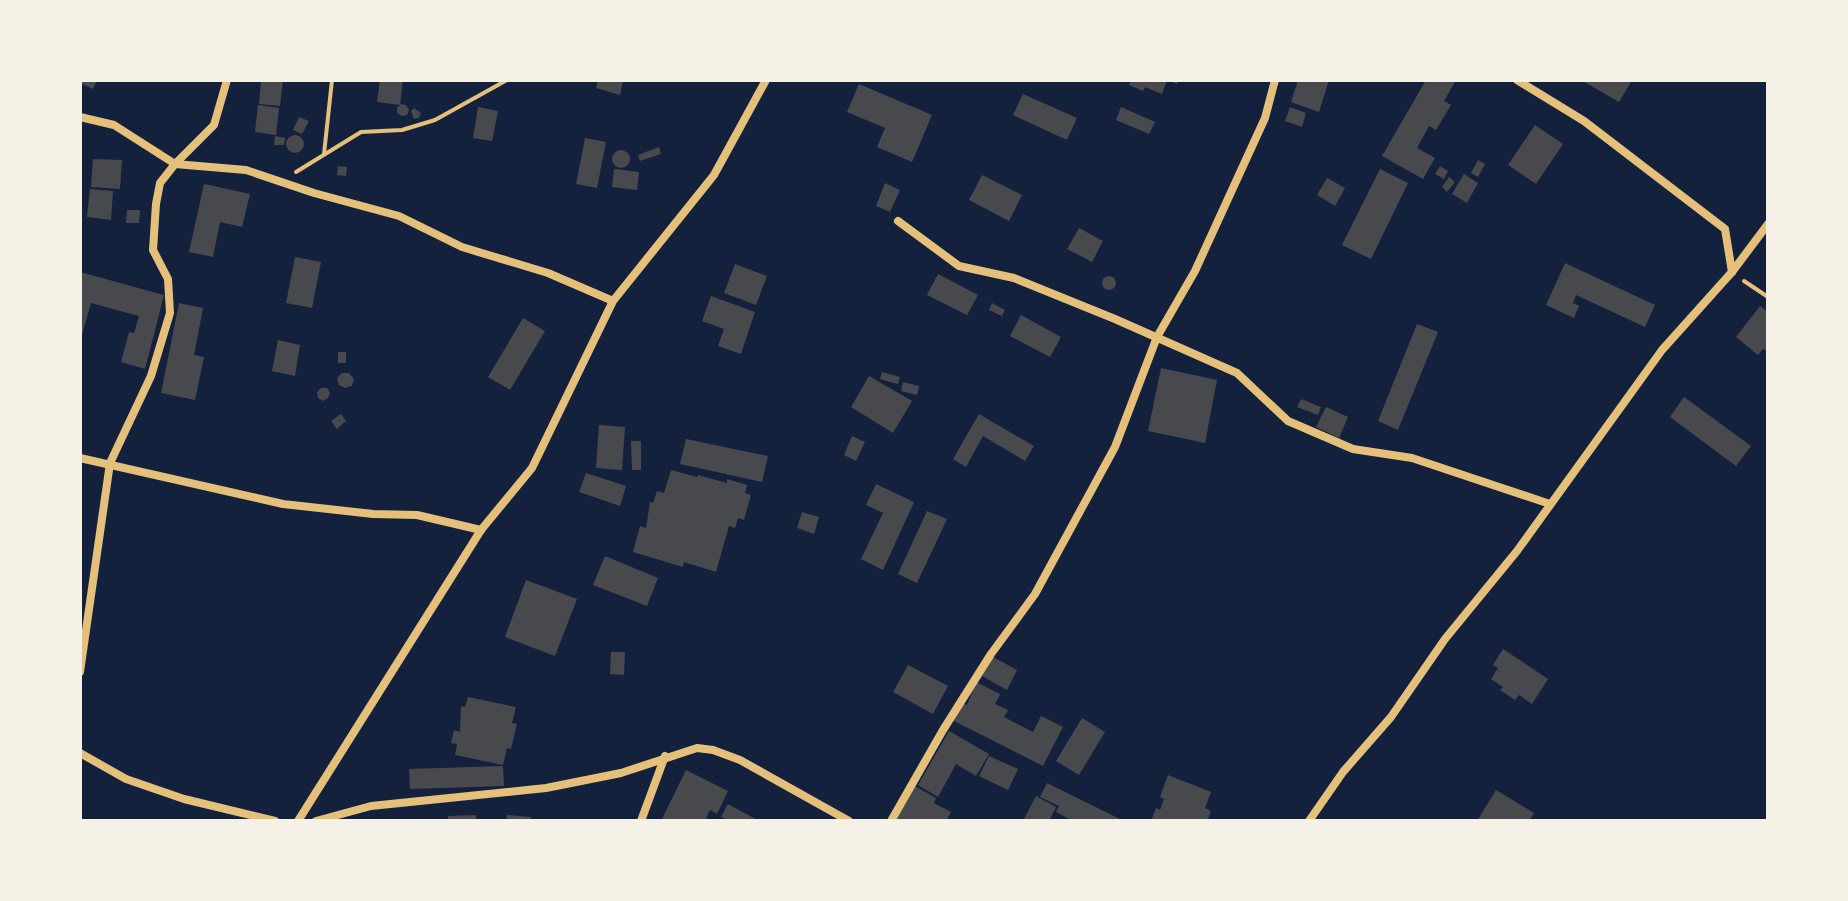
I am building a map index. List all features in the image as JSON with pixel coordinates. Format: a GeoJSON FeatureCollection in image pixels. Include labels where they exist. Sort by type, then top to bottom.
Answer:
{"type":"FeatureCollection","features":[{"type":"Feature","properties":{"kind":"street"},"geometry":{"type":"LineString","coordinates":[[80,672],[110,463],[151,376],[170,313],[168,279],[153,250],[160,183],[214,125],[227,80]]}},
{"type":"Feature","properties":{"kind":"street"},"geometry":{"type":"LineString","coordinates":[[298,821],[481,530],[532,468],[613,301],[714,175],[766,80]]}},
{"type":"Feature","properties":{"kind":"street"},"geometry":{"type":"LineString","coordinates":[[891,821],[951,717],[991,654],[1035,594],[1115,447],[1157,337],[1195,271],[1265,118],[1275,80]]}},
{"type":"Feature","properties":{"kind":"street"},"geometry":{"type":"LineString","coordinates":[[1517,80],[1584,121],[1725,229],[1732,272]]}},
{"type":"Feature","properties":{"kind":"street"},"geometry":{"type":"LineString","coordinates":[[80,117],[114,125],[175,164],[246,170],[399,216],[462,247],[548,273],[613,301]]}},
{"type":"Feature","properties":{"kind":"street"},"geometry":{"type":"LineString","coordinates":[[898,221],[959,266],[1014,278],[1237,373],[1288,421],[1353,449],[1412,458],[1550,504]]}},
{"type":"Feature","properties":{"kind":"street"},"geometry":{"type":"LineString","coordinates":[[1309,821],[1343,772],[1391,717],[1445,639],[1517,551],[1662,350],[1732,272],[1768,224]]}},
{"type":"Feature","properties":{"kind":"street"},"geometry":{"type":"LineString","coordinates":[[80,458],[283,504],[373,514],[417,515],[481,530]]}},
{"type":"Feature","properties":{"kind":"street"},"geometry":{"type":"LineString","coordinates":[[316,821],[371,806],[546,788],[621,773],[697,748],[740,760],[849,821]]}},
{"type":"Feature","properties":{"kind":"street"},"geometry":{"type":"LineString","coordinates":[[80,753],[140,784],[184,799],[275,821]]}},
{"type":"Feature","properties":{"kind":"street"},"geometry":{"type":"LineString","coordinates":[[641,821],[665,756]]}},
{"type":"Feature","properties":{"kind":"path"},"geometry":{"type":"LineString","coordinates":[[324,154],[332,80]]}},
{"type":"Feature","properties":{"kind":"path"},"geometry":{"type":"LineString","coordinates":[[282,182],[361,132],[402,130],[435,120],[507,80]]}},
{"type":"Feature","properties":{"kind":"path"},"geometry":{"type":"LineString","coordinates":[[1732,272],[1768,297]]}},
{"type":"Feature","properties":{"kind":"building"},"geometry":{"type":"Polygon","coordinates":[[[80,80],[97,80],[93,89],[80,83],[80,80]]]}},
{"type":"Feature","properties":{"kind":"building"},"geometry":{"type":"Polygon","coordinates":[[[261,80],[283,80],[280,106],[259,104],[261,80]]]}},
{"type":"Feature","properties":{"kind":"building"},"geometry":{"type":"Polygon","coordinates":[[[380,80],[403,80],[400,105],[377,102],[380,80]]]}},
{"type":"Feature","properties":{"kind":"building"},"geometry":{"type":"Polygon","coordinates":[[[598,80],[623,80],[620,95],[596,88],[598,80]]]}},
{"type":"Feature","properties":{"kind":"building"},"geometry":{"type":"Polygon","coordinates":[[[1131,80],[1167,80],[1162,94],[1129,85],[1131,80]]]}},
{"type":"Feature","properties":{"kind":"building"},"geometry":{"type":"Polygon","coordinates":[[[1298,80],[1329,80],[1319,112],[1291,102],[1298,80]]]}},
{"type":"Feature","properties":{"kind":"building"},"geometry":{"type":"Polygon","coordinates":[[[1426,80],[1456,80],[1444,101],[1451,105],[1436,130],[1429,126],[1417,148],[1435,158],[1423,179],[1382,156],[1426,80]]]}},
{"type":"Feature","properties":{"kind":"building"},"geometry":{"type":"Polygon","coordinates":[[[1581,80],[1632,80],[1619,102],[1581,80]]]}},
{"type":"Feature","properties":{"kind":"building"},"geometry":{"type":"Polygon","coordinates":[[[859,84],[932,115],[912,162],[877,147],[885,128],[847,112],[859,84]]]}},
{"type":"Feature","properties":{"kind":"building"},"geometry":{"type":"Polygon","coordinates":[[[1023,94],[1077,118],[1067,140],[1013,115],[1023,94]]]}},
{"type":"Feature","properties":{"kind":"building"},"geometry":{"type":"Polygon","coordinates":[[[401,104],[409,110],[407,115],[397,113],[401,104]]]}},
{"type":"Feature","properties":{"kind":"building"},"geometry":{"type":"Polygon","coordinates":[[[258,105],[279,108],[276,135],[255,132],[258,105]]]}},
{"type":"Feature","properties":{"kind":"building"},"geometry":{"type":"Polygon","coordinates":[[[478,107],[498,111],[492,141],[473,138],[478,107]]]}},
{"type":"Feature","properties":{"kind":"building"},"geometry":{"type":"Polygon","coordinates":[[[1121,107],[1155,122],[1149,134],[1116,120],[1121,107]]]}},
{"type":"Feature","properties":{"kind":"building"},"geometry":{"type":"Polygon","coordinates":[[[1290,107],[1306,113],[1302,127],[1285,121],[1290,107]]]}},
{"type":"Feature","properties":{"kind":"building"},"geometry":{"type":"Polygon","coordinates":[[[414,108],[421,113],[419,118],[414,119],[411,111],[414,108]]]}},
{"type":"Feature","properties":{"kind":"building"},"geometry":{"type":"Polygon","coordinates":[[[299,117],[309,121],[302,134],[293,130],[299,117]]]}},
{"type":"Feature","properties":{"kind":"building"},"geometry":{"type":"Polygon","coordinates":[[[1535,125],[1563,144],[1536,184],[1508,165],[1535,125]]]}},
{"type":"Feature","properties":{"kind":"building"},"geometry":{"type":"Polygon","coordinates":[[[295,135],[304,144],[295,153],[286,144],[295,135]]]}},
{"type":"Feature","properties":{"kind":"building"},"geometry":{"type":"Polygon","coordinates":[[[275,136],[285,138],[284,145],[274,145],[275,136]]]}},
{"type":"Feature","properties":{"kind":"building"},"geometry":{"type":"Polygon","coordinates":[[[585,138],[606,142],[597,188],[576,184],[585,138]]]}},
{"type":"Feature","properties":{"kind":"building"},"geometry":{"type":"Polygon","coordinates":[[[659,147],[661,154],[640,161],[638,155],[659,147]]]}},
{"type":"Feature","properties":{"kind":"building"},"geometry":{"type":"Polygon","coordinates":[[[621,150],[630,159],[621,168],[612,159],[621,150]]]}},
{"type":"Feature","properties":{"kind":"building"},"geometry":{"type":"Polygon","coordinates":[[[93,159],[122,160],[120,189],[91,187],[93,159]]]}},
{"type":"Feature","properties":{"kind":"building"},"geometry":{"type":"Polygon","coordinates":[[[1478,160],[1485,164],[1478,177],[1471,173],[1478,160]]]}},
{"type":"Feature","properties":{"kind":"building"},"geometry":{"type":"Polygon","coordinates":[[[338,166],[347,167],[346,176],[337,175],[338,166]]]}},
{"type":"Feature","properties":{"kind":"building"},"geometry":{"type":"Polygon","coordinates":[[[1440,166],[1448,171],[1444,179],[1435,174],[1440,166]]]}},
{"type":"Feature","properties":{"kind":"building"},"geometry":{"type":"Polygon","coordinates":[[[614,169],[639,172],[637,190],[612,187],[614,169]]]}},
{"type":"Feature","properties":{"kind":"building"},"geometry":{"type":"Polygon","coordinates":[[[1380,169],[1408,183],[1371,259],[1342,245],[1380,169]]]}},
{"type":"Feature","properties":{"kind":"building"},"geometry":{"type":"Polygon","coordinates":[[[1464,174],[1478,183],[1467,203],[1452,194],[1464,174]]]}},
{"type":"Feature","properties":{"kind":"building"},"geometry":{"type":"Polygon","coordinates":[[[982,175],[1022,195],[1009,221],[969,200],[982,175]]]}},
{"type":"Feature","properties":{"kind":"building"},"geometry":{"type":"Polygon","coordinates":[[[1449,177],[1455,182],[1447,192],[1442,187],[1449,177]]]}},
{"type":"Feature","properties":{"kind":"building"},"geometry":{"type":"Polygon","coordinates":[[[1327,178],[1345,188],[1335,206],[1317,195],[1327,178]]]}},
{"type":"Feature","properties":{"kind":"building"},"geometry":{"type":"Polygon","coordinates":[[[885,183],[900,190],[890,212],[876,206],[885,183]]]}},
{"type":"Feature","properties":{"kind":"building"},"geometry":{"type":"Polygon","coordinates":[[[204,184],[250,194],[242,227],[220,222],[213,257],[189,252],[204,184]]]}},
{"type":"Feature","properties":{"kind":"building"},"geometry":{"type":"Polygon","coordinates":[[[90,189],[113,191],[111,220],[87,217],[90,189]]]}},
{"type":"Feature","properties":{"kind":"building"},"geometry":{"type":"Polygon","coordinates":[[[127,210],[140,210],[139,223],[126,223],[127,210]]]}},
{"type":"Feature","properties":{"kind":"building"},"geometry":{"type":"Polygon","coordinates":[[[1079,228],[1103,241],[1092,262],[1067,249],[1079,228]]]}},
{"type":"Feature","properties":{"kind":"building"},"geometry":{"type":"Polygon","coordinates":[[[295,257],[321,262],[312,308],[286,303],[295,257]]]}},
{"type":"Feature","properties":{"kind":"building"},"geometry":{"type":"Polygon","coordinates":[[[1565,263],[1655,305],[1645,327],[1576,295],[1573,303],[1579,306],[1574,318],[1546,305],[1565,263]]]}},
{"type":"Feature","properties":{"kind":"building"},"geometry":{"type":"Polygon","coordinates":[[[735,264],[767,276],[756,305],[724,293],[735,264]]]}},
{"type":"Feature","properties":{"kind":"building"},"geometry":{"type":"Polygon","coordinates":[[[80,272],[164,295],[145,369],[121,362],[129,332],[134,333],[139,316],[91,303],[80,342],[80,272]]]}},
{"type":"Feature","properties":{"kind":"building"},"geometry":{"type":"Polygon","coordinates":[[[938,274],[978,295],[967,315],[927,295],[938,274]]]}},
{"type":"Feature","properties":{"kind":"building"},"geometry":{"type":"Polygon","coordinates":[[[1109,276],[1116,283],[1109,290],[1102,283],[1109,276]]]}},
{"type":"Feature","properties":{"kind":"building"},"geometry":{"type":"Polygon","coordinates":[[[711,296],[755,312],[741,354],[718,346],[724,329],[702,321],[711,296]]]}},
{"type":"Feature","properties":{"kind":"building"},"geometry":{"type":"Polygon","coordinates":[[[179,303],[203,308],[194,355],[204,357],[195,400],[161,393],[179,303]]]}},
{"type":"Feature","properties":{"kind":"building"},"geometry":{"type":"Polygon","coordinates":[[[992,303],[1005,310],[1002,316],[989,310],[992,303]]]}},
{"type":"Feature","properties":{"kind":"building"},"geometry":{"type":"Polygon","coordinates":[[[1760,306],[1768,312],[1768,352],[1763,349],[1758,355],[1736,337],[1760,306]]]}},
{"type":"Feature","properties":{"kind":"building"},"geometry":{"type":"Polygon","coordinates":[[[1021,315],[1061,337],[1050,357],[1010,336],[1021,315]]]}},
{"type":"Feature","properties":{"kind":"building"},"geometry":{"type":"Polygon","coordinates":[[[523,318],[545,331],[510,390],[488,377],[523,318]]]}},
{"type":"Feature","properties":{"kind":"building"},"geometry":{"type":"Polygon","coordinates":[[[1417,324],[1438,332],[1398,430],[1378,421],[1417,324]]]}},
{"type":"Feature","properties":{"kind":"building"},"geometry":{"type":"Polygon","coordinates":[[[278,340],[300,345],[295,376],[272,371],[278,340]]]}},
{"type":"Feature","properties":{"kind":"building"},"geometry":{"type":"Polygon","coordinates":[[[338,352],[346,352],[346,363],[338,363],[338,352]]]}},
{"type":"Feature","properties":{"kind":"building"},"geometry":{"type":"Polygon","coordinates":[[[1161,368],[1217,380],[1205,443],[1148,431],[1161,368]]]}},
{"type":"Feature","properties":{"kind":"building"},"geometry":{"type":"Polygon","coordinates":[[[882,372],[900,377],[898,384],[880,379],[882,372]]]}},
{"type":"Feature","properties":{"kind":"building"},"geometry":{"type":"Polygon","coordinates":[[[342,373],[349,373],[354,379],[352,386],[345,388],[339,385],[337,378],[342,373]]]}},
{"type":"Feature","properties":{"kind":"building"},"geometry":{"type":"Polygon","coordinates":[[[869,376],[912,401],[893,433],[851,407],[869,376]]]}},
{"type":"Feature","properties":{"kind":"building"},"geometry":{"type":"Polygon","coordinates":[[[903,382],[919,386],[917,395],[901,391],[903,382]]]}},
{"type":"Feature","properties":{"kind":"building"},"geometry":{"type":"Polygon","coordinates":[[[327,388],[330,393],[323,401],[318,398],[317,392],[327,388]]]}},
{"type":"Feature","properties":{"kind":"building"},"geometry":{"type":"Polygon","coordinates":[[[1684,397],[1751,446],[1736,466],[1670,417],[1684,397]]]}},
{"type":"Feature","properties":{"kind":"building"},"geometry":{"type":"Polygon","coordinates":[[[1301,399],[1321,407],[1318,415],[1297,407],[1301,399]]]}},
{"type":"Feature","properties":{"kind":"building"},"geometry":{"type":"Polygon","coordinates":[[[1326,407],[1348,417],[1339,438],[1316,427],[1326,407]]]}},
{"type":"Feature","properties":{"kind":"building"},"geometry":{"type":"Polygon","coordinates":[[[341,414],[346,421],[337,429],[331,421],[341,414]]]}},
{"type":"Feature","properties":{"kind":"building"},"geometry":{"type":"Polygon","coordinates":[[[979,414],[1034,446],[1025,461],[983,436],[966,467],[953,459],[979,414]]]}},
{"type":"Feature","properties":{"kind":"building"},"geometry":{"type":"Polygon","coordinates":[[[599,425],[625,427],[622,470],[596,468],[599,425]]]}},
{"type":"Feature","properties":{"kind":"building"},"geometry":{"type":"Polygon","coordinates":[[[852,436],[865,442],[856,461],[844,455],[852,436]]]}},
{"type":"Feature","properties":{"kind":"building"},"geometry":{"type":"Polygon","coordinates":[[[686,439],[768,456],[762,482],[680,464],[686,439]]]}},
{"type":"Feature","properties":{"kind":"building"},"geometry":{"type":"Polygon","coordinates":[[[631,441],[641,441],[641,470],[632,470],[631,441]]]}},
{"type":"Feature","properties":{"kind":"building"},"geometry":{"type":"Polygon","coordinates":[[[671,470],[747,485],[745,493],[751,495],[744,520],[738,518],[735,528],[729,526],[716,572],[684,562],[683,567],[633,552],[640,526],[646,528],[650,502],[653,503],[657,491],[664,493],[671,470]]]}},
{"type":"Feature","properties":{"kind":"building"},"geometry":{"type":"Polygon","coordinates":[[[586,473],[626,486],[620,506],[579,492],[586,473]]]}},
{"type":"Feature","properties":{"kind":"building"},"geometry":{"type":"Polygon","coordinates":[[[876,484],[914,502],[883,570],[861,559],[883,513],[866,505],[876,484]]]}},
{"type":"Feature","properties":{"kind":"building"},"geometry":{"type":"Polygon","coordinates":[[[927,511],[947,519],[917,583],[898,574],[927,511]]]}},
{"type":"Feature","properties":{"kind":"building"},"geometry":{"type":"Polygon","coordinates":[[[802,512],[819,517],[814,534],[797,528],[802,512]]]}},
{"type":"Feature","properties":{"kind":"building"},"geometry":{"type":"Polygon","coordinates":[[[605,556],[658,578],[647,606],[593,585],[605,556]]]}},
{"type":"Feature","properties":{"kind":"building"},"geometry":{"type":"Polygon","coordinates":[[[526,580],[577,599],[555,656],[505,637],[526,580]]]}},
{"type":"Feature","properties":{"kind":"building"},"geometry":{"type":"Polygon","coordinates":[[[1503,649],[1548,679],[1532,704],[1519,695],[1515,700],[1491,679],[1498,668],[1493,665],[1503,649]]]}},
{"type":"Feature","properties":{"kind":"building"},"geometry":{"type":"Polygon","coordinates":[[[611,652],[625,652],[624,675],[610,674],[611,652]]]}},
{"type":"Feature","properties":{"kind":"building"},"geometry":{"type":"Polygon","coordinates":[[[993,657],[1017,670],[1007,690],[982,676],[993,657]]]}},
{"type":"Feature","properties":{"kind":"building"},"geometry":{"type":"Polygon","coordinates":[[[908,665],[948,686],[933,714],[893,692],[908,665]]]}},
{"type":"Feature","properties":{"kind":"building"},"geometry":{"type":"Polygon","coordinates":[[[976,682],[1000,694],[995,704],[1008,710],[1004,717],[1033,732],[1041,716],[1063,727],[1043,766],[954,721],[962,703],[967,705],[976,682]]]}},
{"type":"Feature","properties":{"kind":"building"},"geometry":{"type":"Polygon","coordinates":[[[468,697],[516,707],[512,723],[517,724],[511,749],[507,748],[503,765],[455,755],[457,744],[451,743],[454,730],[460,732],[461,706],[465,707],[468,697]]]}},
{"type":"Feature","properties":{"kind":"building"},"geometry":{"type":"Polygon","coordinates":[[[1082,718],[1105,732],[1079,775],[1056,761],[1082,718]]]}},
{"type":"Feature","properties":{"kind":"building"},"geometry":{"type":"Polygon","coordinates":[[[949,731],[989,754],[976,776],[956,764],[938,797],[918,785],[949,731]]]}},
{"type":"Feature","properties":{"kind":"building"},"geometry":{"type":"Polygon","coordinates":[[[989,756],[1018,769],[1008,790],[979,776],[989,756]]]}},
{"type":"Feature","properties":{"kind":"building"},"geometry":{"type":"Polygon","coordinates":[[[503,766],[504,786],[410,789],[409,769],[503,766]]]}},
{"type":"Feature","properties":{"kind":"building"},"geometry":{"type":"Polygon","coordinates":[[[686,770],[728,791],[717,814],[710,810],[706,818],[712,821],[661,821],[686,770]]]}},
{"type":"Feature","properties":{"kind":"building"},"geometry":{"type":"Polygon","coordinates":[[[1168,775],[1211,792],[1205,808],[1211,811],[1207,821],[1151,821],[1156,808],[1160,810],[1164,799],[1160,797],[1168,775]]]}},
{"type":"Feature","properties":{"kind":"building"},"geometry":{"type":"Polygon","coordinates":[[[1047,783],[1124,821],[1073,821],[1056,812],[1059,806],[1040,797],[1047,783]]]}},
{"type":"Feature","properties":{"kind":"building"},"geometry":{"type":"Polygon","coordinates":[[[915,786],[936,798],[934,803],[951,812],[946,821],[895,821],[915,786]]]}},
{"type":"Feature","properties":{"kind":"building"},"geometry":{"type":"Polygon","coordinates":[[[1496,790],[1534,813],[1529,821],[1477,821],[1496,790]]]}},
{"type":"Feature","properties":{"kind":"building"},"geometry":{"type":"Polygon","coordinates":[[[1036,796],[1056,807],[1049,821],[1023,821],[1036,796]]]}},
{"type":"Feature","properties":{"kind":"building"},"geometry":{"type":"Polygon","coordinates":[[[728,804],[759,821],[730,821],[721,817],[728,804]]]}},
{"type":"Feature","properties":{"kind":"building"},"geometry":{"type":"Polygon","coordinates":[[[476,815],[476,821],[448,821],[448,816],[476,815]]]}},
{"type":"Feature","properties":{"kind":"building"},"geometry":{"type":"Polygon","coordinates":[[[507,815],[531,817],[530,821],[506,821],[507,815]]]}}]}
